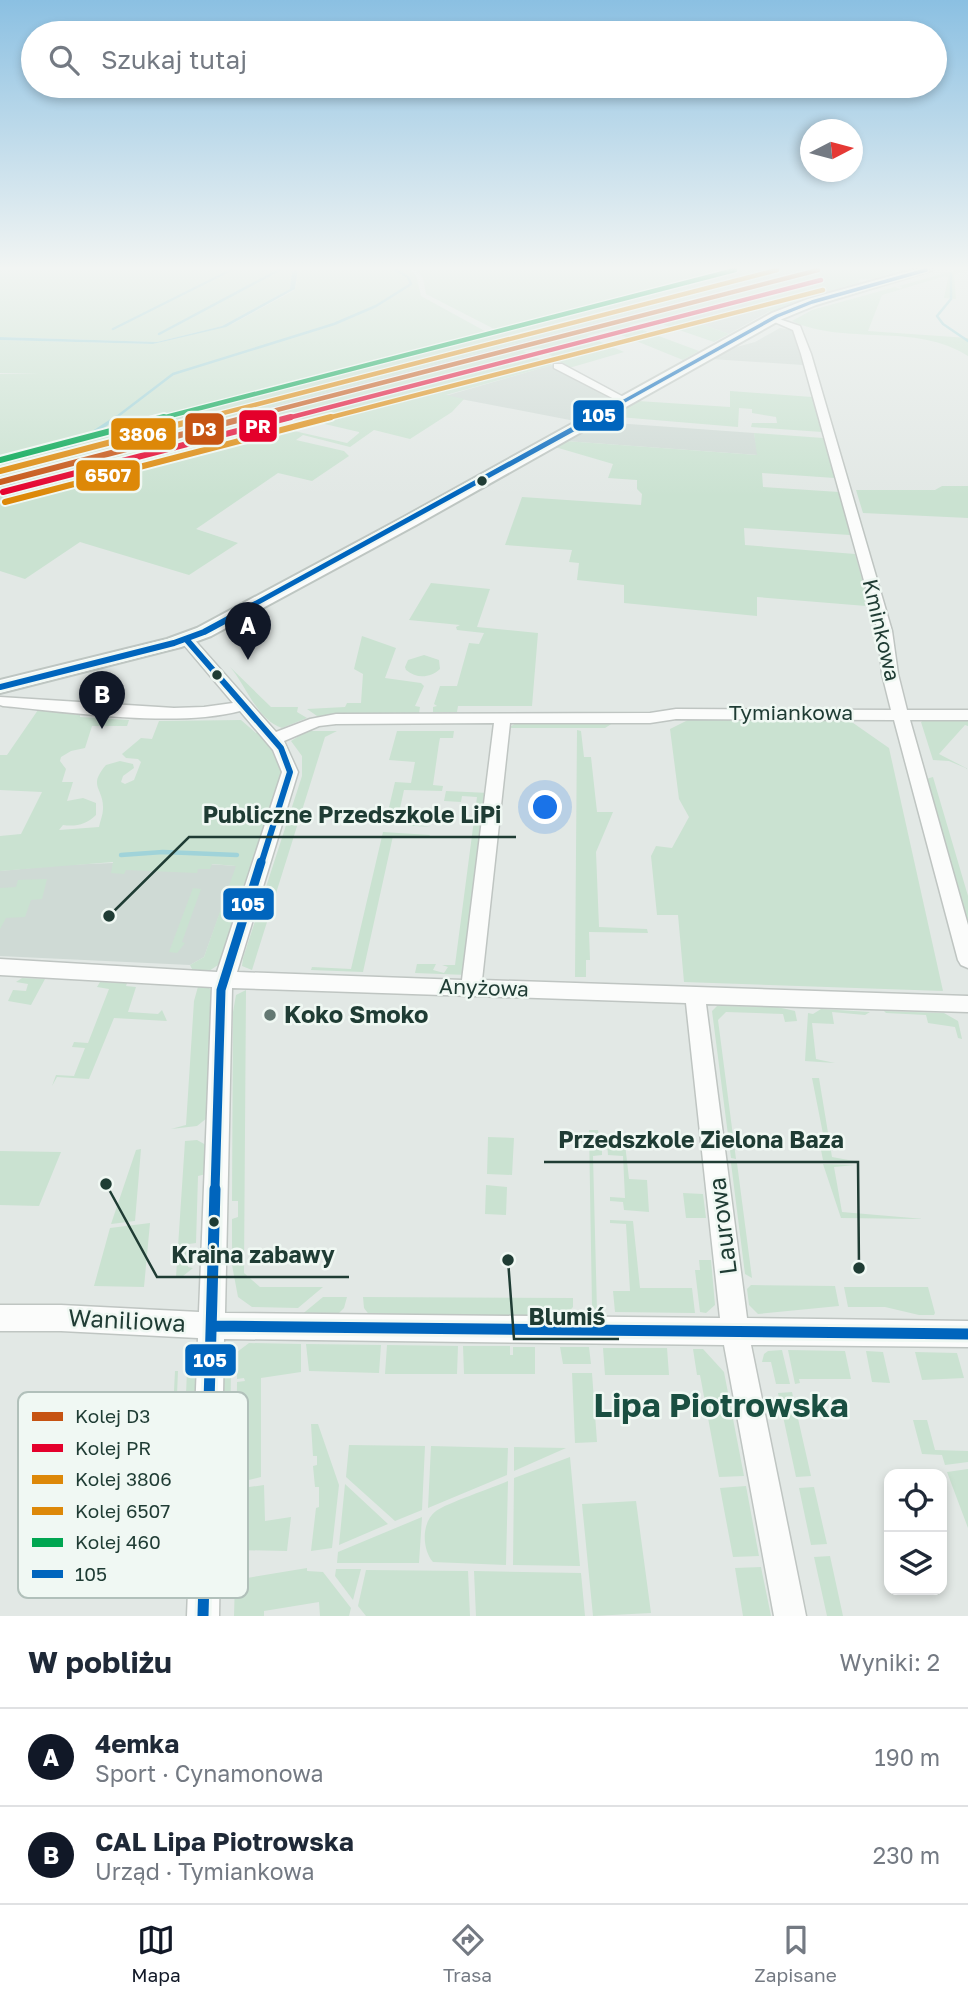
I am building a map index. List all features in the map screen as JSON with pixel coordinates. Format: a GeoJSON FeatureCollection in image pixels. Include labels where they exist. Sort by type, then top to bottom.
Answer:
{"type":"FeatureCollection","features":[{"type":"Feature","properties":{"kind":"main road"},"geometry":{"type":"LineString","coordinates":[[2,694],[186,639],[260,603],[725,345]]}},
{"type":"Feature","properties":{"kind":"street","name":"Kminkowa"},"geometry":{"type":"LineString","coordinates":[[804,345],[885,631],[890,674],[968,960]]}},
{"type":"Feature","properties":{"kind":"street"},"geometry":{"type":"LineString","coordinates":[[558,366],[626,401]]}},
{"type":"Feature","properties":{"kind":"street"},"geometry":{"type":"LineString","coordinates":[[186,639],[274,738],[289,761],[289,780],[223,980],[220,1007],[210,1392]]}},
{"type":"Feature","properties":{"kind":"street"},"geometry":{"type":"LineString","coordinates":[[2,694],[121,712],[217,713],[244,705]]}},
{"type":"Feature","properties":{"kind":"street","name":"Tymiankowa"},"geometry":{"type":"LineString","coordinates":[[274,738],[327,720],[502,726],[711,713],[968,715]]}},
{"type":"Feature","properties":{"kind":"street"},"geometry":{"type":"LineString","coordinates":[[471,988],[502,726]]}},
{"type":"Feature","properties":{"kind":"street","name":"Anyżowa"},"geometry":{"type":"LineString","coordinates":[[0,967],[223,980],[968,1004]]}},
{"type":"Feature","properties":{"kind":"street","name":"Laurowa"},"geometry":{"type":"LineString","coordinates":[[695,995],[735,1331],[790,1616]]}},
{"type":"Feature","properties":{"kind":"street","name":"Waniliowa"},"geometry":{"type":"LineString","coordinates":[[0,1318],[61,1318],[212,1326],[968,1334]]}},
{"type":"Feature","properties":{"kind":"street"},"geometry":{"type":"LineString","coordinates":[[203,1616],[204,1598]]}},
{"type":"Feature","properties":{"kind":"shaded area"},"geometry":{"type":"Polygon","coordinates":[[[507,345],[536,345],[0,485],[0,477],[507,345]]]}},
{"type":"Feature","properties":{"kind":"shaded area"},"geometry":{"type":"Polygon","coordinates":[[[742,345],[797,345],[803,365],[711,359],[742,345]]]}},
{"type":"Feature","properties":{"kind":"shaded area"},"geometry":{"type":"Polygon","coordinates":[[[552,365],[610,396],[611,401],[575,421],[445,396],[552,365]]]}},
{"type":"Feature","properties":{"kind":"shaded area"},"geometry":{"type":"Polygon","coordinates":[[[601,422],[754,433],[758,455],[565,441],[601,422]]]}},
{"type":"Feature","properties":{"kind":"shaded area"},"geometry":{"type":"Polygon","coordinates":[[[161,861],[237,866],[204,957],[190,965],[0,956],[0,871],[161,861]]]}},
{"type":"Feature","properties":{"kind":"green space"},"geometry":{"type":"Polygon","coordinates":[[[0,345],[507,345],[0,477],[0,374],[40,374],[0,373],[0,345]]]}},
{"type":"Feature","properties":{"kind":"green space"},"geometry":{"type":"Polygon","coordinates":[[[536,345],[609,345],[624,352],[569,368],[540,348],[523,351],[552,365],[446,395],[464,399],[452,412],[410,439],[374,430],[350,447],[303,435],[296,440],[344,451],[349,456],[312,481],[278,473],[196,529],[238,543],[189,575],[80,542],[25,579],[0,571],[0,485],[536,345]],[[286,415],[259,423],[347,443],[359,433],[286,415]]]}},
{"type":"Feature","properties":{"kind":"green space"},"geometry":{"type":"Polygon","coordinates":[[[647,345],[684,345],[699,351],[683,360],[647,345]]]}},
{"type":"Feature","properties":{"kind":"green space"},"geometry":{"type":"Polygon","coordinates":[[[946,345],[968,345],[968,356],[946,345]]]}},
{"type":"Feature","properties":{"kind":"green space"},"geometry":{"type":"Polygon","coordinates":[[[656,389],[638,401],[730,407],[730,391],[812,397],[822,432],[751,427],[752,423],[777,423],[776,417],[752,413],[752,409],[739,408],[738,427],[607,416],[656,389]]]}},
{"type":"Feature","properties":{"kind":"green space"},"geometry":{"type":"Polygon","coordinates":[[[754,433],[823,438],[835,478],[762,473],[763,487],[839,492],[850,535],[744,528],[745,545],[855,554],[868,600],[864,602],[866,606],[757,597],[757,616],[624,603],[624,585],[577,580],[579,563],[569,562],[572,550],[505,545],[522,497],[641,505],[642,494],[637,489],[637,480],[608,478],[613,464],[555,447],[565,441],[757,455],[754,433]]]}},
{"type":"Feature","properties":{"kind":"green space"},"geometry":{"type":"Polygon","coordinates":[[[942,486],[968,486],[968,518],[863,513],[856,490],[935,490],[942,486]]]}},
{"type":"Feature","properties":{"kind":"green space"},"geometry":{"type":"Polygon","coordinates":[[[431,583],[490,589],[477,627],[538,633],[532,706],[458,706],[457,712],[433,712],[433,707],[437,706],[434,704],[440,686],[457,686],[469,643],[479,644],[484,633],[457,630],[456,627],[460,625],[409,620],[431,583]]]}},
{"type":"Feature","properties":{"kind":"green space"},"geometry":{"type":"Polygon","coordinates":[[[362,636],[396,648],[385,678],[421,683],[424,686],[415,706],[420,707],[419,713],[317,716],[307,709],[345,707],[347,703],[361,703],[363,674],[354,669],[362,636]]]}},
{"type":"Feature","properties":{"kind":"green space"},"geometry":{"type":"Polygon","coordinates":[[[424,655],[439,660],[440,669],[423,676],[406,670],[408,660],[424,655]]]}},
{"type":"Feature","properties":{"kind":"green space"},"geometry":{"type":"Polygon","coordinates":[[[230,667],[271,707],[298,707],[297,712],[307,718],[282,728],[273,724],[259,710],[230,667]]]}},
{"type":"Feature","properties":{"kind":"green space"},"geometry":{"type":"Polygon","coordinates":[[[38,710],[80,717],[129,720],[127,726],[92,726],[85,748],[71,751],[61,757],[60,761],[66,769],[62,782],[73,782],[67,801],[83,798],[96,803],[96,815],[81,824],[63,825],[59,830],[99,827],[103,809],[97,783],[100,772],[106,765],[120,761],[133,764],[134,768],[123,776],[121,782],[125,784],[134,780],[141,762],[138,759],[126,758],[122,754],[141,738],[152,739],[159,721],[241,720],[256,733],[260,732],[269,744],[279,762],[281,784],[221,963],[209,971],[193,971],[190,965],[204,957],[236,866],[212,864],[210,869],[198,869],[197,873],[126,870],[124,874],[111,873],[113,862],[0,871],[0,836],[21,834],[42,792],[0,790],[0,755],[7,755],[38,710]]]}},
{"type":"Feature","properties":{"kind":"green space"},"geometry":{"type":"Polygon","coordinates":[[[846,718],[889,748],[943,991],[684,982],[678,915],[657,915],[651,856],[656,846],[672,848],[689,817],[679,799],[670,729],[690,719],[846,718]]]}},
{"type":"Feature","properties":{"kind":"green space"},"geometry":{"type":"Polygon","coordinates":[[[968,721],[968,726],[965,725],[939,754],[968,769],[949,761],[933,760],[921,722],[968,721]]]}},
{"type":"Feature","properties":{"kind":"green space"},"geometry":{"type":"Polygon","coordinates":[[[518,722],[613,723],[605,728],[508,728],[518,722]]]}},
{"type":"Feature","properties":{"kind":"green space"},"geometry":{"type":"Polygon","coordinates":[[[577,730],[581,731],[584,757],[591,757],[597,812],[613,812],[596,852],[599,927],[647,929],[648,933],[589,932],[590,960],[586,960],[586,977],[575,977],[577,730]]]}},
{"type":"Feature","properties":{"kind":"green space"},"geometry":{"type":"Polygon","coordinates":[[[307,731],[337,731],[325,737],[252,970],[242,966],[243,958],[302,776],[302,756],[291,741],[307,731]]]}},
{"type":"Feature","properties":{"kind":"green space"},"geometry":{"type":"Polygon","coordinates":[[[397,731],[454,731],[453,738],[440,738],[433,785],[443,786],[442,791],[404,790],[397,822],[431,827],[385,824],[395,782],[411,783],[415,762],[389,760],[397,731]]]}},
{"type":"Feature","properties":{"kind":"green space"},"geometry":{"type":"Polygon","coordinates":[[[933,777],[968,896],[968,934],[926,779],[933,777]]]}},
{"type":"Feature","properties":{"kind":"green space"},"geometry":{"type":"Polygon","coordinates":[[[446,791],[489,793],[467,975],[415,973],[417,964],[436,964],[433,970],[444,973],[448,967],[442,965],[455,965],[477,797],[462,796],[461,802],[444,801],[446,791]]]}},
{"type":"Feature","properties":{"kind":"green space"},"geometry":{"type":"Polygon","coordinates":[[[383,832],[430,835],[393,836],[363,972],[311,970],[312,967],[351,969],[383,832]]]}},
{"type":"Feature","properties":{"kind":"green space"},"geometry":{"type":"Polygon","coordinates":[[[47,879],[42,899],[31,900],[25,917],[6,918],[0,929],[0,888],[16,887],[18,880],[47,879]]]}},
{"type":"Feature","properties":{"kind":"green space"},"geometry":{"type":"Polygon","coordinates":[[[193,888],[201,889],[182,942],[185,943],[177,953],[169,952],[193,888]]]}},
{"type":"Feature","properties":{"kind":"green space"},"geometry":{"type":"Polygon","coordinates":[[[22,978],[45,979],[31,1005],[8,1001],[13,990],[26,991],[28,984],[16,982],[22,978]]]}},
{"type":"Feature","properties":{"kind":"green space"},"geometry":{"type":"Polygon","coordinates":[[[100,982],[127,983],[126,986],[136,987],[128,1012],[158,1014],[162,1010],[167,1021],[114,1018],[89,1079],[57,1077],[52,1086],[56,1075],[74,1076],[85,1048],[72,1047],[74,1042],[88,1043],[109,989],[97,987],[100,982]]]}},
{"type":"Feature","properties":{"kind":"green space"},"geometry":{"type":"Polygon","coordinates":[[[199,983],[207,985],[212,992],[207,1118],[197,1126],[171,1129],[186,1125],[194,1001],[199,983]]]}},
{"type":"Feature","properties":{"kind":"green space"},"geometry":{"type":"Polygon","coordinates":[[[246,990],[244,1273],[260,1287],[323,1287],[298,1308],[252,1307],[238,1297],[232,1265],[232,1219],[238,1217],[238,1201],[232,1201],[233,1012],[236,995],[246,990]]]}},
{"type":"Feature","properties":{"kind":"green space"},"geometry":{"type":"Polygon","coordinates":[[[717,1006],[777,1007],[795,1011],[797,1021],[785,1022],[783,1014],[726,1012],[718,1020],[736,1159],[731,1158],[712,1011],[717,1006]]]}},
{"type":"Feature","properties":{"kind":"green space"},"geometry":{"type":"Polygon","coordinates":[[[821,1009],[870,1012],[865,1015],[832,1012],[834,1024],[812,1023],[816,1059],[835,1063],[805,1061],[808,1013],[813,1014],[821,1009]]]}},
{"type":"Feature","properties":{"kind":"green space"},"geometry":{"type":"Polygon","coordinates":[[[884,1011],[944,1013],[958,1021],[962,1039],[958,1038],[955,1027],[928,1023],[926,1015],[884,1011]]]}},
{"type":"Feature","properties":{"kind":"green space"},"geometry":{"type":"Polygon","coordinates":[[[812,1078],[819,1078],[832,1157],[854,1161],[823,1160],[821,1150],[826,1149],[812,1078]]]}},
{"type":"Feature","properties":{"kind":"green space"},"geometry":{"type":"Polygon","coordinates":[[[589,1130],[598,1130],[599,1137],[602,1138],[602,1155],[593,1156],[597,1311],[592,1306],[589,1130]]]}},
{"type":"Feature","properties":{"kind":"green space"},"geometry":{"type":"Polygon","coordinates":[[[617,1135],[624,1135],[629,1179],[647,1180],[649,1212],[624,1210],[623,1202],[610,1201],[610,1197],[625,1198],[623,1156],[608,1155],[607,1142],[618,1142],[617,1135]]]}},
{"type":"Feature","properties":{"kind":"green space"},"geometry":{"type":"Polygon","coordinates":[[[488,1137],[514,1138],[512,1175],[487,1174],[488,1137]]]}},
{"type":"Feature","properties":{"kind":"green space"},"geometry":{"type":"Polygon","coordinates":[[[197,1140],[206,1145],[206,1174],[198,1176],[196,1243],[189,1244],[188,1267],[193,1268],[183,1276],[176,1277],[185,1141],[197,1140]]]}},
{"type":"Feature","properties":{"kind":"green space"},"geometry":{"type":"Polygon","coordinates":[[[141,1149],[135,1221],[111,1224],[136,1150],[141,1149]]]}},
{"type":"Feature","properties":{"kind":"green space"},"geometry":{"type":"Polygon","coordinates":[[[0,1151],[61,1152],[39,1206],[0,1205],[0,1151]]]}},
{"type":"Feature","properties":{"kind":"green space"},"geometry":{"type":"Polygon","coordinates":[[[731,1163],[737,1163],[752,1278],[745,1274],[731,1163]]]}},
{"type":"Feature","properties":{"kind":"green space"},"geometry":{"type":"Polygon","coordinates":[[[823,1164],[855,1165],[834,1167],[842,1212],[924,1219],[841,1218],[823,1164]]]}},
{"type":"Feature","properties":{"kind":"green space"},"geometry":{"type":"Polygon","coordinates":[[[486,1185],[507,1187],[506,1215],[485,1214],[486,1185]]]}},
{"type":"Feature","properties":{"kind":"green space"},"geometry":{"type":"Polygon","coordinates":[[[683,1193],[703,1194],[706,1218],[686,1218],[683,1193]]]}},
{"type":"Feature","properties":{"kind":"green space"},"geometry":{"type":"Polygon","coordinates":[[[610,1220],[633,1221],[640,1288],[692,1288],[695,1313],[615,1312],[613,1291],[630,1291],[626,1224],[610,1223],[610,1220]]]}},
{"type":"Feature","properties":{"kind":"green space"},"geometry":{"type":"Polygon","coordinates":[[[150,1223],[144,1287],[94,1286],[110,1228],[150,1223]]]}},
{"type":"Feature","properties":{"kind":"green space"},"geometry":{"type":"Polygon","coordinates":[[[699,1260],[711,1260],[715,1305],[706,1313],[700,1312],[695,1270],[700,1270],[699,1260]]]}},
{"type":"Feature","properties":{"kind":"green space"},"geometry":{"type":"Polygon","coordinates":[[[751,1285],[835,1286],[839,1306],[758,1314],[749,1305],[747,1289],[751,1285]]]}},
{"type":"Feature","properties":{"kind":"green space"},"geometry":{"type":"Polygon","coordinates":[[[844,1287],[928,1287],[935,1313],[919,1315],[885,1307],[848,1307],[844,1287]]]}},
{"type":"Feature","properties":{"kind":"green space"},"geometry":{"type":"Polygon","coordinates":[[[323,1297],[347,1297],[344,1308],[336,1316],[300,1316],[323,1297]]]}},
{"type":"Feature","properties":{"kind":"green space"},"geometry":{"type":"Polygon","coordinates":[[[363,1297],[573,1298],[573,1307],[563,1318],[370,1316],[364,1308],[363,1297]]]}},
{"type":"Feature","properties":{"kind":"green space"},"geometry":{"type":"Polygon","coordinates":[[[249,1343],[301,1344],[301,1372],[261,1378],[261,1477],[248,1480],[248,1392],[237,1392],[237,1382],[245,1381],[244,1378],[237,1379],[237,1352],[249,1343]]]}},
{"type":"Feature","properties":{"kind":"green space"},"geometry":{"type":"Polygon","coordinates":[[[306,1344],[381,1345],[379,1373],[309,1371],[306,1344]]]}},
{"type":"Feature","properties":{"kind":"green space"},"geometry":{"type":"Polygon","coordinates":[[[387,1345],[458,1346],[457,1374],[385,1374],[387,1345]]]}},
{"type":"Feature","properties":{"kind":"green space"},"geometry":{"type":"Polygon","coordinates":[[[463,1346],[510,1346],[510,1355],[513,1355],[513,1347],[535,1347],[535,1374],[464,1374],[463,1346]]]}},
{"type":"Feature","properties":{"kind":"green space"},"geometry":{"type":"Polygon","coordinates":[[[560,1347],[589,1347],[591,1364],[563,1364],[560,1347]]]}},
{"type":"Feature","properties":{"kind":"green space"},"geometry":{"type":"Polygon","coordinates":[[[603,1348],[667,1348],[669,1375],[605,1375],[603,1348]]]}},
{"type":"Feature","properties":{"kind":"green space"},"geometry":{"type":"Polygon","coordinates":[[[693,1349],[703,1349],[724,1372],[744,1476],[719,1477],[693,1349]]]}},
{"type":"Feature","properties":{"kind":"green space"},"geometry":{"type":"Polygon","coordinates":[[[782,1350],[790,1384],[776,1384],[771,1362],[762,1362],[768,1351],[782,1350]]]}},
{"type":"Feature","properties":{"kind":"green space"},"geometry":{"type":"Polygon","coordinates":[[[788,1350],[845,1351],[851,1379],[799,1379],[800,1383],[795,1384],[788,1350]]]}},
{"type":"Feature","properties":{"kind":"green space"},"geometry":{"type":"Polygon","coordinates":[[[866,1351],[883,1352],[890,1383],[872,1382],[866,1351]]]}},
{"type":"Feature","properties":{"kind":"green space"},"geometry":{"type":"Polygon","coordinates":[[[915,1352],[957,1353],[964,1378],[922,1380],[915,1352]]]}},
{"type":"Feature","properties":{"kind":"green space"},"geometry":{"type":"Polygon","coordinates":[[[231,1364],[231,1392],[220,1392],[221,1366],[231,1364]]]}},
{"type":"Feature","properties":{"kind":"green space"},"geometry":{"type":"Polygon","coordinates":[[[200,1368],[199,1392],[186,1392],[187,1370],[200,1368]]]}},
{"type":"Feature","properties":{"kind":"green space"},"geometry":{"type":"Polygon","coordinates":[[[175,1371],[178,1371],[177,1392],[174,1392],[175,1371]]]}},
{"type":"Feature","properties":{"kind":"green space"},"geometry":{"type":"Polygon","coordinates":[[[572,1373],[592,1373],[597,1442],[575,1443],[572,1373]]]}},
{"type":"Feature","properties":{"kind":"green space"},"geometry":{"type":"Polygon","coordinates":[[[792,1392],[811,1476],[796,1477],[778,1393],[792,1392]]]}},
{"type":"Feature","properties":{"kind":"green space"},"geometry":{"type":"Polygon","coordinates":[[[913,1420],[927,1420],[935,1450],[968,1451],[968,1462],[945,1465],[942,1455],[922,1454],[913,1420]]]}},
{"type":"Feature","properties":{"kind":"green space"},"geometry":{"type":"Polygon","coordinates":[[[311,1424],[318,1424],[339,1485],[332,1548],[311,1551],[316,1508],[319,1507],[319,1487],[315,1487],[313,1466],[317,1465],[317,1456],[313,1456],[311,1424]]]}},
{"type":"Feature","properties":{"kind":"green space"},"geometry":{"type":"Polygon","coordinates":[[[349,1445],[425,1446],[422,1510],[395,1521],[346,1477],[349,1445]]]}},
{"type":"Feature","properties":{"kind":"green space"},"geometry":{"type":"Polygon","coordinates":[[[431,1446],[508,1448],[507,1475],[428,1508],[431,1446]]]}},
{"type":"Feature","properties":{"kind":"green space"},"geometry":{"type":"Polygon","coordinates":[[[514,1447],[566,1448],[514,1471],[514,1447]]]}},
{"type":"Feature","properties":{"kind":"green space"},"geometry":{"type":"Polygon","coordinates":[[[570,1457],[580,1566],[513,1565],[514,1478],[570,1457]]]}},
{"type":"Feature","properties":{"kind":"green space"},"geometry":{"type":"Polygon","coordinates":[[[968,1469],[968,1528],[947,1472],[968,1469]]]}},
{"type":"Feature","properties":{"kind":"green space"},"geometry":{"type":"Polygon","coordinates":[[[508,1481],[506,1565],[433,1562],[425,1543],[431,1516],[450,1504],[508,1481]]]}},
{"type":"Feature","properties":{"kind":"green space"},"geometry":{"type":"Polygon","coordinates":[[[345,1484],[388,1524],[339,1545],[345,1484]]]}},
{"type":"Feature","properties":{"kind":"green space"},"geometry":{"type":"Polygon","coordinates":[[[264,1485],[265,1521],[291,1517],[287,1551],[248,1550],[248,1487],[264,1485]]]}},
{"type":"Feature","properties":{"kind":"green space"},"geometry":{"type":"Polygon","coordinates":[[[746,1486],[759,1556],[733,1557],[720,1488],[746,1486]]]}},
{"type":"Feature","properties":{"kind":"green space"},"geometry":{"type":"Polygon","coordinates":[[[814,1487],[827,1544],[811,1545],[799,1488],[814,1487]]]}},
{"type":"Feature","properties":{"kind":"green space"},"geometry":{"type":"Polygon","coordinates":[[[636,1501],[651,1613],[593,1616],[582,1504],[636,1501]]]}},
{"type":"Feature","properties":{"kind":"green space"},"geometry":{"type":"Polygon","coordinates":[[[422,1517],[419,1563],[337,1563],[338,1552],[422,1517]]]}},
{"type":"Feature","properties":{"kind":"green space"},"geometry":{"type":"Polygon","coordinates":[[[830,1556],[843,1616],[827,1616],[814,1557],[830,1556]]]}},
{"type":"Feature","properties":{"kind":"green space"},"geometry":{"type":"Polygon","coordinates":[[[761,1567],[771,1616],[743,1616],[735,1568],[761,1567]]]}},
{"type":"Feature","properties":{"kind":"green space"},"geometry":{"type":"Polygon","coordinates":[[[307,1568],[307,1571],[323,1572],[351,1608],[349,1616],[320,1616],[319,1602],[264,1611],[264,1616],[234,1616],[234,1598],[248,1598],[248,1578],[307,1568]]]}},
{"type":"Feature","properties":{"kind":"green space"},"geometry":{"type":"Polygon","coordinates":[[[336,1569],[361,1569],[353,1600],[335,1576],[336,1569]]]}},
{"type":"Feature","properties":{"kind":"green space"},"geometry":{"type":"Polygon","coordinates":[[[366,1570],[468,1571],[470,1616],[366,1616],[358,1606],[366,1570]]]}},
{"type":"Feature","properties":{"kind":"green space"},"geometry":{"type":"Polygon","coordinates":[[[474,1571],[581,1573],[585,1616],[476,1616],[474,1571]]]}},
{"type":"Feature","properties":{"kind":"waterway"},"geometry":{"type":"LineString","coordinates":[[114,419],[173,374],[265,345]]}},
{"type":"Feature","properties":{"kind":"waterway"},"geometry":{"type":"LineString","coordinates":[[0,460],[85,438],[114,419]]}},
{"type":"Feature","properties":{"kind":"waterway"},"geometry":{"type":"LineString","coordinates":[[4,473],[44,460],[78,443]]}},
{"type":"Feature","properties":{"kind":"waterway"},"geometry":{"type":"LineString","coordinates":[[0,494],[13,484]]}},
{"type":"Feature","properties":{"kind":"waterway"},"geometry":{"type":"LineString","coordinates":[[121,855],[163,852],[237,855]]}},
{"type":"Feature","properties":{"kind":"rail line","name":"460"},"geometry":{"type":"LineString","coordinates":[[0,460],[443,345]]}},
{"type":"Feature","properties":{"kind":"rail line","name":"3806"},"geometry":{"type":"LineString","coordinates":[[0,471],[485,345]]}},
{"type":"Feature","properties":{"kind":"rail line","name":"D3"},"geometry":{"type":"LineString","coordinates":[[0,482],[527,345]]}},
{"type":"Feature","properties":{"kind":"rail line","name":"PR"},"geometry":{"type":"LineString","coordinates":[[3,492],[569,345]]}},
{"type":"Feature","properties":{"kind":"rail line","name":"6507"},"geometry":{"type":"LineString","coordinates":[[5,502],[609,345]]}},
{"type":"Feature","properties":{"kind":"transit line","name":"105"},"geometry":{"type":"LineString","coordinates":[[0,687],[174,643],[204,632],[410,521],[724,345]]}},
{"type":"Feature","properties":{"kind":"transit line","name":"105"},"geometry":{"type":"LineString","coordinates":[[186,639],[281,748],[290,772],[221,990],[209,1392]]}},
{"type":"Feature","properties":{"kind":"transit line","name":"105"},"geometry":{"type":"LineString","coordinates":[[212,1326],[968,1334]]}},
{"type":"Feature","properties":{"kind":"transit line","name":"105"},"geometry":{"type":"LineString","coordinates":[[203,1616],[204,1598]]}},
{"type":"Feature","properties":{"kind":"place","name":"4emka"},"geometry":{"type":"Point","coordinates":[248,660]}},
{"type":"Feature","properties":{"kind":"place","name":"CAL Lipa Piotrowska"},"geometry":{"type":"Point","coordinates":[102,729]}},
{"type":"Feature","properties":{"kind":"place","name":"Publiczne Przedszkole LiPi"},"geometry":{"type":"Point","coordinates":[109,916]}},
{"type":"Feature","properties":{"kind":"place","name":"Koko Smoko"},"geometry":{"type":"Point","coordinates":[270,1015]}},
{"type":"Feature","properties":{"kind":"place","name":"Kraina zabawy"},"geometry":{"type":"Point","coordinates":[106,1184]}},
{"type":"Feature","properties":{"kind":"place","name":"Blumiś"},"geometry":{"type":"Point","coordinates":[508,1260]}},
{"type":"Feature","properties":{"kind":"place","name":"Przedszkole Zielona Baza"},"geometry":{"type":"Point","coordinates":[859,1268]}},
{"type":"Feature","properties":{"kind":"district","name":"Lipa Piotrowska"},"geometry":{"type":"Point","coordinates":[721,1405]}}]}
